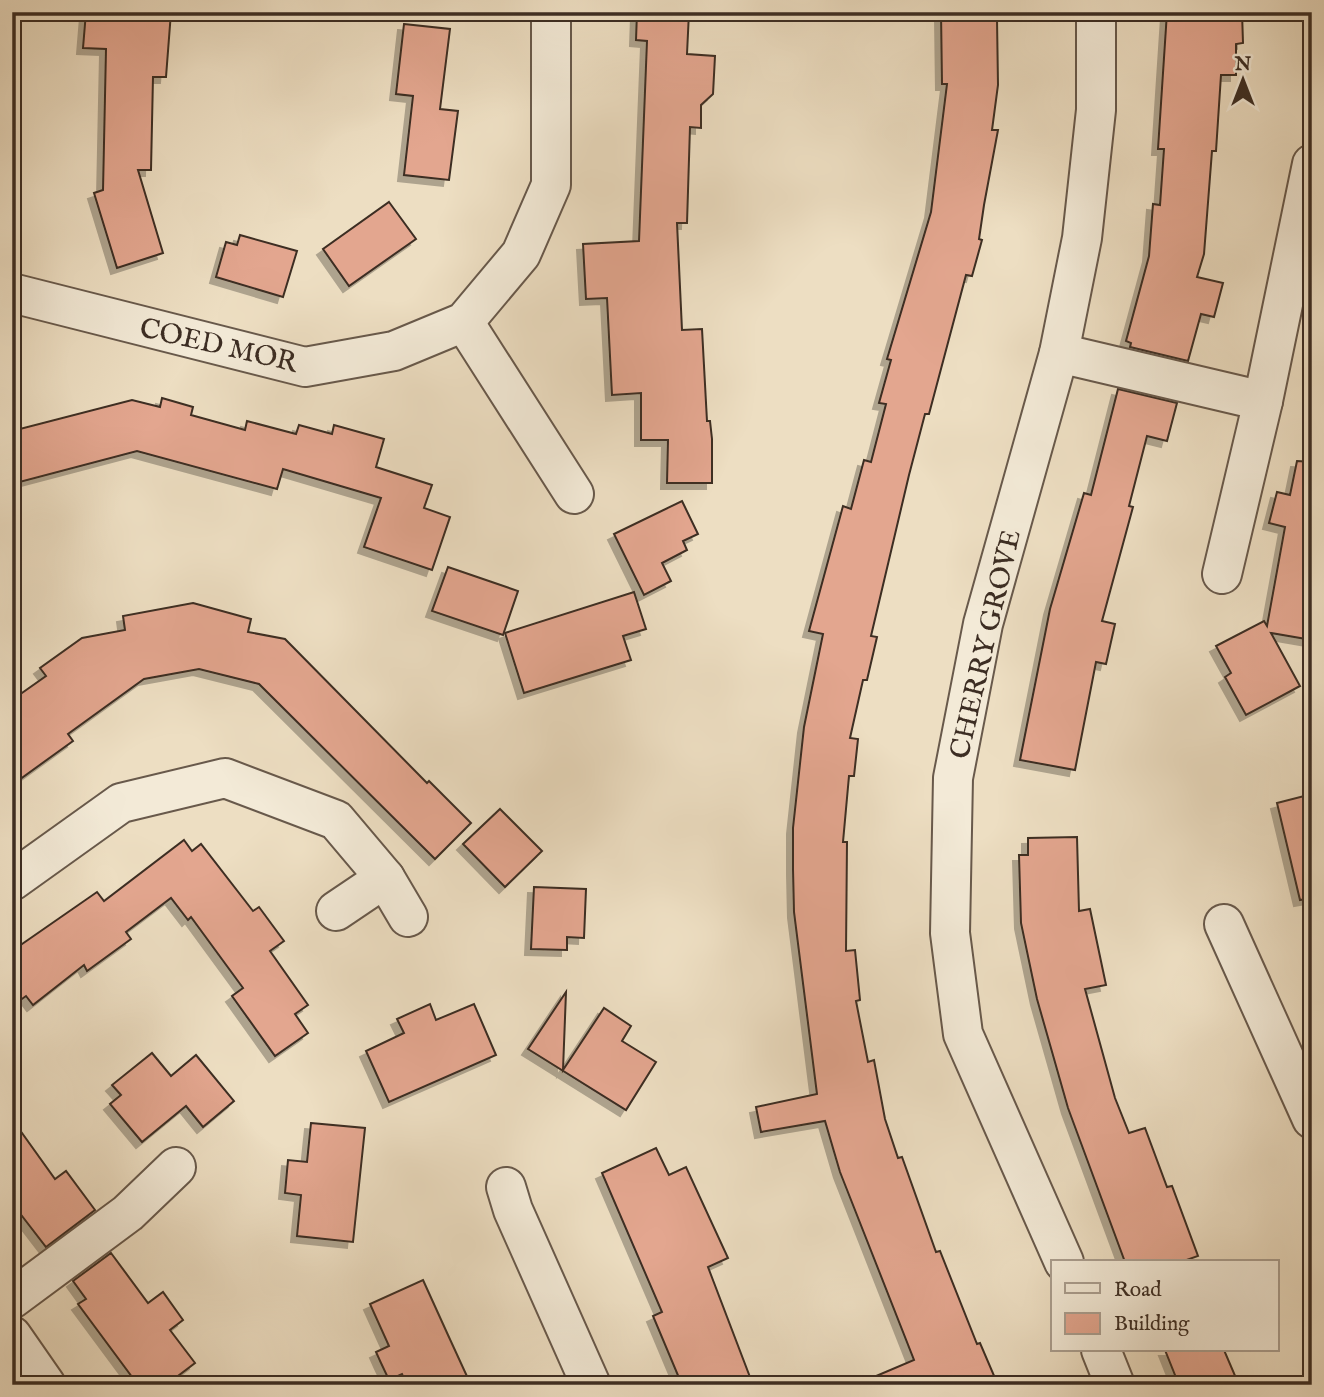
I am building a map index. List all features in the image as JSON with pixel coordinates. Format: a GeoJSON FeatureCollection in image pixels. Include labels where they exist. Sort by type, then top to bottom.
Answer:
{"type":"FeatureCollection","features":[{"type":"Feature","properties":{"kind":"street","name":"COED MOR"},"geometry":{"type":"LineString","coordinates":[[12,293],[305,367],[394,351],[464,322],[522,254],[551,185],[551,12]]}},
{"type":"Feature","properties":{"kind":"street","name":"CHERRY GROVE"},"geometry":{"type":"LineString","coordinates":[[1063,1260],[963,1034],[950,933],[953,778],[983,624],[1059,353],[1082,238],[1096,110],[1096,12]]}},
{"type":"Feature","properties":{"kind":"street"},"geometry":{"type":"LineString","coordinates":[[1222,574],[1263,401],[1312,164]]}},
{"type":"Feature","properties":{"kind":"street"},"geometry":{"type":"LineString","coordinates":[[464,322],[574,494]]}},
{"type":"Feature","properties":{"kind":"street"},"geometry":{"type":"LineString","coordinates":[[1059,353],[1263,401]]}},
{"type":"Feature","properties":{"kind":"street"},"geometry":{"type":"LineString","coordinates":[[12,881],[121,803],[225,778],[336,820],[385,878],[408,917]]}},
{"type":"Feature","properties":{"kind":"street"},"geometry":{"type":"LineString","coordinates":[[336,911],[385,878]]}},
{"type":"Feature","properties":{"kind":"street"},"geometry":{"type":"LineString","coordinates":[[1224,923],[1312,1119]]}},
{"type":"Feature","properties":{"kind":"street"},"geometry":{"type":"LineString","coordinates":[[12,1299],[128,1213],[176,1167]]}},
{"type":"Feature","properties":{"kind":"street"},"geometry":{"type":"LineString","coordinates":[[506,1187],[513,1210],[591,1385]]}},
{"type":"Feature","properties":{"kind":"street"},"geometry":{"type":"LineString","coordinates":[[12,1336],[46,1385]]}},
{"type":"Feature","properties":{"kind":"street"},"geometry":{"type":"LineString","coordinates":[[1102,1352],[1115,1385]]}},
{"type":"Feature","properties":{"kind":"building"},"geometry":{"type":"Polygon","coordinates":[[[86,12],[171,12],[166,77],[153,77],[151,170],[138,170],[163,253],[117,268],[94,193],[103,190],[106,49],[83,48],[86,12]]]}},
{"type":"Feature","properties":{"kind":"building"},"geometry":{"type":"Polygon","coordinates":[[[637,12],[689,12],[687,54],[715,56],[713,94],[701,105],[701,128],[690,127],[687,223],[677,223],[682,330],[702,329],[707,421],[710,421],[712,439],[712,483],[667,483],[668,440],[641,440],[641,393],[612,395],[607,298],[586,299],[583,244],[639,241],[647,41],[636,40],[637,12]]]}},
{"type":"Feature","properties":{"kind":"building"},"geometry":{"type":"Polygon","coordinates":[[[941,12],[990,12],[991,20],[997,19],[998,85],[992,130],[998,130],[979,239],[982,240],[972,276],[966,275],[929,414],[925,414],[871,636],[877,637],[867,680],[863,680],[850,738],[858,739],[854,776],[849,776],[843,842],[847,842],[846,951],[855,950],[860,1000],[856,1001],[868,1062],[874,1060],[885,1119],[898,1158],[902,1157],[936,1252],[940,1251],[977,1344],[980,1343],[998,1385],[855,1385],[914,1360],[840,1172],[825,1121],[761,1132],[756,1107],[817,1094],[794,912],[793,869],[793,828],[804,727],[823,634],[809,631],[843,506],[851,509],[864,460],[871,462],[886,404],[879,403],[891,360],[887,359],[931,212],[947,84],[942,84],[941,12]]]}},
{"type":"Feature","properties":{"kind":"building"},"geometry":{"type":"Polygon","coordinates":[[[1167,12],[1242,12],[1243,43],[1236,44],[1236,75],[1221,75],[1216,151],[1212,151],[1204,254],[1197,277],[1223,283],[1214,317],[1201,314],[1188,361],[1130,347],[1131,343],[1126,341],[1149,256],[1153,204],[1160,205],[1164,149],[1158,149],[1167,12]]]}},
{"type":"Feature","properties":{"kind":"building"},"geometry":{"type":"Polygon","coordinates":[[[404,24],[450,29],[440,109],[458,111],[449,180],[404,175],[413,96],[396,94],[404,24]]]}},
{"type":"Feature","properties":{"kind":"building"},"geometry":{"type":"Polygon","coordinates":[[[389,202],[416,239],[349,286],[323,249],[389,202]]]}},
{"type":"Feature","properties":{"kind":"building"},"geometry":{"type":"Polygon","coordinates":[[[240,235],[297,251],[283,297],[216,277],[226,242],[237,245],[240,235]]]}},
{"type":"Feature","properties":{"kind":"building"},"geometry":{"type":"Polygon","coordinates":[[[1118,389],[1177,403],[1167,441],[1147,436],[1129,506],[1133,507],[1102,621],[1115,624],[1106,664],[1096,662],[1075,770],[1020,760],[1050,609],[1084,493],[1091,495],[1118,389]]]}},
{"type":"Feature","properties":{"kind":"building"},"geometry":{"type":"Polygon","coordinates":[[[162,398],[193,407],[191,415],[245,430],[247,421],[296,434],[299,425],[332,434],[334,425],[384,439],[376,467],[432,485],[424,508],[450,517],[432,570],[364,547],[381,498],[283,469],[277,489],[137,451],[12,484],[12,431],[132,400],[160,407],[162,398]]]}},
{"type":"Feature","properties":{"kind":"building"},"geometry":{"type":"Polygon","coordinates":[[[1297,461],[1312,462],[1312,640],[1271,633],[1300,686],[1246,715],[1225,677],[1231,673],[1216,646],[1264,621],[1267,626],[1285,527],[1269,523],[1277,492],[1290,495],[1297,461]]]}},
{"type":"Feature","properties":{"kind":"building"},"geometry":{"type":"Polygon","coordinates":[[[682,501],[698,534],[683,541],[687,550],[662,563],[671,581],[644,595],[614,534],[682,501]]]}},
{"type":"Feature","properties":{"kind":"building"},"geometry":{"type":"Polygon","coordinates":[[[448,567],[518,591],[503,635],[432,611],[448,567]]]}},
{"type":"Feature","properties":{"kind":"building"},"geometry":{"type":"Polygon","coordinates":[[[634,592],[646,629],[623,636],[631,660],[524,693],[505,633],[634,592]]]}},
{"type":"Feature","properties":{"kind":"building"},"geometry":{"type":"Polygon","coordinates":[[[193,603],[251,619],[248,632],[285,639],[427,783],[429,781],[471,823],[435,859],[259,684],[199,669],[144,679],[68,734],[73,741],[12,785],[12,700],[46,676],[40,668],[82,638],[125,630],[123,616],[193,603]]]}},
{"type":"Feature","properties":{"kind":"building"},"geometry":{"type":"Polygon","coordinates":[[[1312,794],[1312,898],[1300,900],[1277,803],[1312,794]]]}},
{"type":"Feature","properties":{"kind":"building"},"geometry":{"type":"Polygon","coordinates":[[[500,809],[542,851],[505,887],[463,844],[500,809]]]}},
{"type":"Feature","properties":{"kind":"building"},"geometry":{"type":"Polygon","coordinates":[[[1077,837],[1079,911],[1090,909],[1106,985],[1085,989],[1115,1098],[1129,1133],[1145,1128],[1167,1187],[1172,1186],[1198,1256],[1187,1260],[1124,1260],[1068,1108],[1037,999],[1021,923],[1019,855],[1028,855],[1028,838],[1077,837]]]}},
{"type":"Feature","properties":{"kind":"building"},"geometry":{"type":"Polygon","coordinates":[[[184,840],[192,851],[201,844],[253,911],[259,907],[284,941],[270,951],[308,1005],[295,1014],[308,1033],[275,1056],[232,996],[243,988],[191,917],[188,920],[171,898],[126,932],[131,939],[87,971],[84,965],[33,1005],[26,996],[12,1006],[12,951],[97,892],[104,901],[184,840]]]}},
{"type":"Feature","properties":{"kind":"building"},"geometry":{"type":"Polygon","coordinates":[[[534,887],[586,889],[584,938],[567,937],[567,950],[531,949],[534,887]]]}},
{"type":"Feature","properties":{"kind":"building"},"geometry":{"type":"Polygon","coordinates":[[[566,992],[563,1070],[604,1008],[631,1026],[622,1041],[656,1062],[626,1110],[528,1049],[566,992]]]}},
{"type":"Feature","properties":{"kind":"building"},"geometry":{"type":"Polygon","coordinates":[[[430,1004],[436,1020],[474,1004],[496,1055],[389,1102],[366,1051],[404,1033],[397,1019],[430,1004]]]}},
{"type":"Feature","properties":{"kind":"building"},"geometry":{"type":"Polygon","coordinates":[[[152,1053],[171,1076],[196,1055],[234,1101],[203,1127],[186,1106],[142,1142],[110,1104],[121,1095],[112,1085],[152,1053]]]}},
{"type":"Feature","properties":{"kind":"building"},"geometry":{"type":"Polygon","coordinates":[[[12,1119],[55,1179],[66,1171],[95,1210],[46,1247],[12,1203],[12,1119]]]}},
{"type":"Feature","properties":{"kind":"building"},"geometry":{"type":"Polygon","coordinates":[[[311,1123],[365,1128],[353,1242],[297,1236],[301,1195],[285,1193],[288,1160],[307,1162],[311,1123]]]}},
{"type":"Feature","properties":{"kind":"building"},"geometry":{"type":"Polygon","coordinates":[[[656,1148],[669,1175],[686,1167],[728,1258],[708,1267],[753,1385],[682,1385],[653,1316],[662,1312],[602,1173],[656,1148]]]}},
{"type":"Feature","properties":{"kind":"building"},"geometry":{"type":"Polygon","coordinates":[[[111,1253],[148,1303],[163,1292],[183,1320],[170,1330],[195,1363],[166,1385],[138,1385],[78,1304],[86,1299],[73,1281],[111,1253]]]}},
{"type":"Feature","properties":{"kind":"building"},"geometry":{"type":"Polygon","coordinates":[[[423,1280],[471,1385],[407,1385],[402,1374],[389,1380],[381,1363],[376,1352],[389,1346],[370,1304],[423,1280]]]}},
{"type":"Feature","properties":{"kind":"building"},"geometry":{"type":"Polygon","coordinates":[[[1166,1352],[1225,1352],[1239,1385],[1179,1385],[1166,1352]]]}}]}
